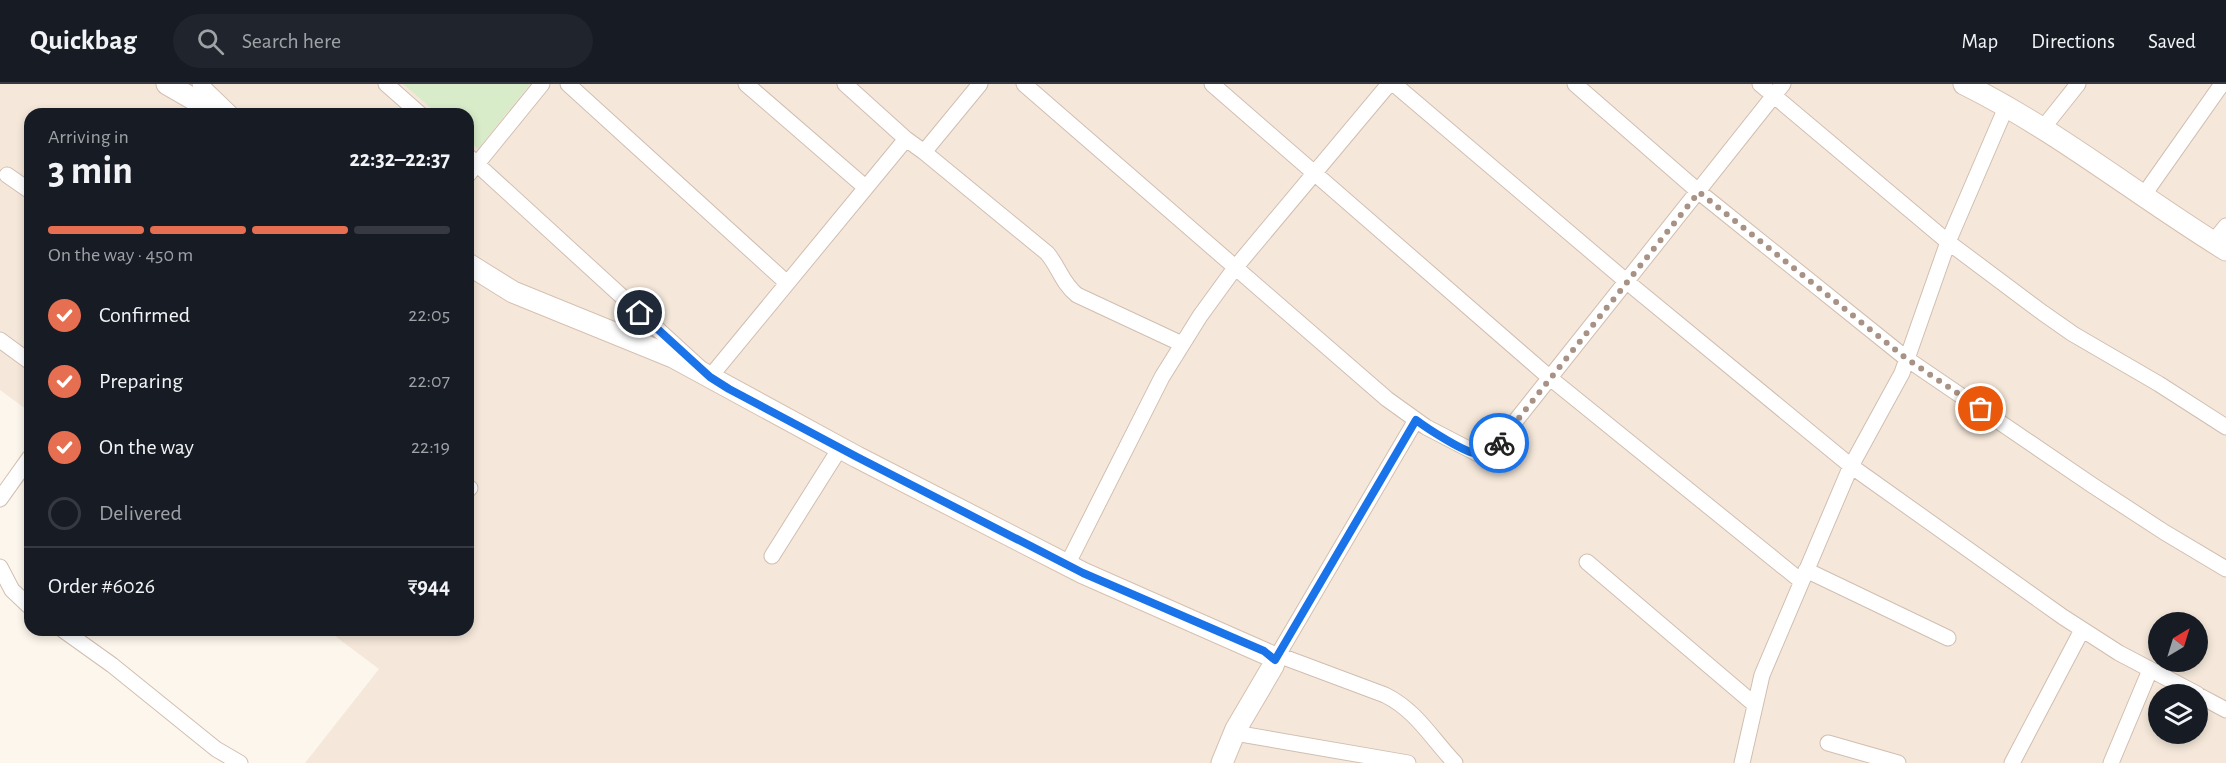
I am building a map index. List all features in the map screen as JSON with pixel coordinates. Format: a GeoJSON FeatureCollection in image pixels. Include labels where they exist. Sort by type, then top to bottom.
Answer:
{"type":"FeatureCollection","features":[{"type":"Feature","properties":{"kind":"street"},"geometry":{"type":"LineString","coordinates":[[170,84],[210,108]]}},
{"type":"Feature","properties":{"kind":"street"},"geometry":{"type":"LineString","coordinates":[[200,84],[216,108]]}},
{"type":"Feature","properties":{"kind":"street"},"geometry":{"type":"LineString","coordinates":[[386,84],[413,108]]}},
{"type":"Feature","properties":{"kind":"street"},"geometry":{"type":"LineString","coordinates":[[474,162],[542,84]]}},
{"type":"Feature","properties":{"kind":"street"},"geometry":{"type":"LineString","coordinates":[[568,84],[787,283]]}},
{"type":"Feature","properties":{"kind":"street"},"geometry":{"type":"LineString","coordinates":[[746,84],[865,187]]}},
{"type":"Feature","properties":{"kind":"street"},"geometry":{"type":"LineString","coordinates":[[845,84],[906,139],[1047,253],[1058,268],[1065,284],[1077,295],[1182,344]]}},
{"type":"Feature","properties":{"kind":"street"},"geometry":{"type":"LineString","coordinates":[[924,152],[980,84]]}},
{"type":"Feature","properties":{"kind":"street"},"geometry":{"type":"LineString","coordinates":[[1024,84],[1387,399],[1462,448],[1478,454],[1485,453],[1498,443],[1778,90]]}},
{"type":"Feature","properties":{"kind":"street"},"geometry":{"type":"LineString","coordinates":[[1212,84],[1550,378],[1803,575],[1948,638]]}},
{"type":"Feature","properties":{"kind":"street"},"geometry":{"type":"LineString","coordinates":[[1067,565],[1162,377],[1200,316],[1235,268],[1391,84],[1851,466],[2082,630],[2148,669]]}},
{"type":"Feature","properties":{"kind":"street"},"geometry":{"type":"LineString","coordinates":[[1575,84],[1699,192],[1907,359],[2092,485],[2226,569]]}},
{"type":"Feature","properties":{"kind":"street"},"geometry":{"type":"LineString","coordinates":[[1760,84],[1778,90],[1948,242],[2073,334],[2160,384],[2226,427]]}},
{"type":"Feature","properties":{"kind":"street"},"geometry":{"type":"LineString","coordinates":[[1964,84],[2007,105],[2143,196],[2222,240]]}},
{"type":"Feature","properties":{"kind":"street"},"geometry":{"type":"LineString","coordinates":[[2043,128],[2078,84]]}},
{"type":"Feature","properties":{"kind":"street"},"geometry":{"type":"LineString","coordinates":[[2143,196],[2222,84]]}},
{"type":"Feature","properties":{"kind":"street"},"geometry":{"type":"LineString","coordinates":[[1742,763],[1762,675],[1851,466],[1902,373],[1948,242],[2007,105]]}},
{"type":"Feature","properties":{"kind":"street"},"geometry":{"type":"LineString","coordinates":[[710,377],[906,139]]}},
{"type":"Feature","properties":{"kind":"street"},"geometry":{"type":"LineString","coordinates":[[474,168],[710,377]]}},
{"type":"Feature","properties":{"kind":"street"},"geometry":{"type":"LineString","coordinates":[[7,175],[24,186]]}},
{"type":"Feature","properties":{"kind":"street"},"geometry":{"type":"LineString","coordinates":[[474,268],[513,292],[654,349],[710,377],[840,448],[1067,565],[1276,657],[1385,695],[1402,704],[1415,716],[1455,763]]}},
{"type":"Feature","properties":{"kind":"street"},"geometry":{"type":"LineString","coordinates":[[0,340],[24,358]]}},
{"type":"Feature","properties":{"kind":"street"},"geometry":{"type":"LineString","coordinates":[[1222,763],[1235,732],[1276,657],[1416,420]]}},
{"type":"Feature","properties":{"kind":"street"},"geometry":{"type":"LineString","coordinates":[[772,556],[840,448]]}},
{"type":"Feature","properties":{"kind":"street"},"geometry":{"type":"LineString","coordinates":[[0,499],[24,465]]}},
{"type":"Feature","properties":{"kind":"street"},"geometry":{"type":"LineString","coordinates":[[1587,562],[1754,704]]}},
{"type":"Feature","properties":{"kind":"street"},"geometry":{"type":"LineString","coordinates":[[0,567],[4,586],[24,602]]}},
{"type":"Feature","properties":{"kind":"street"},"geometry":{"type":"LineString","coordinates":[[2012,763],[2082,630]]}},
{"type":"Feature","properties":{"kind":"street"},"geometry":{"type":"LineString","coordinates":[[71,636],[112,665],[216,749],[240,763]]}},
{"type":"Feature","properties":{"kind":"street"},"geometry":{"type":"LineString","coordinates":[[2111,763],[2149,672]]}},
{"type":"Feature","properties":{"kind":"street"},"geometry":{"type":"LineString","coordinates":[[2154,672],[2176,684]]}},
{"type":"Feature","properties":{"kind":"street"},"geometry":{"type":"LineString","coordinates":[[2208,701],[2226,710]]}},
{"type":"Feature","properties":{"kind":"street"},"geometry":{"type":"LineString","coordinates":[[1235,732],[1408,763]]}},
{"type":"Feature","properties":{"kind":"street"},"geometry":{"type":"LineString","coordinates":[[1828,743],[1898,763]]}},
{"type":"Feature","properties":{"kind":"shaded area"},"geometry":{"type":"Polygon","coordinates":[[[0,84],[2226,84],[2226,763],[305,763],[379,669],[335,636],[474,636],[474,108],[24,108],[24,408],[0,390],[0,84]]]}},
{"type":"Feature","properties":{"kind":"green space"},"geometry":{"type":"Polygon","coordinates":[[[403,84],[530,84],[478,149],[474,145],[474,108],[431,108],[403,84]]]}},
{"type":"Feature","properties":{"kind":"way so far"},"geometry":{"type":"LineString","coordinates":[[1499,443],[1699,192],[1907,359],[1981,409]]}},
{"type":"Feature","properties":{"kind":"route"},"geometry":{"type":"LineString","coordinates":[[640,313],[710,377],[729,389],[1083,573],[1264,651],[1275,660],[1416,420],[1462,448],[1478,454],[1485,453],[1499,443]]}}]}
